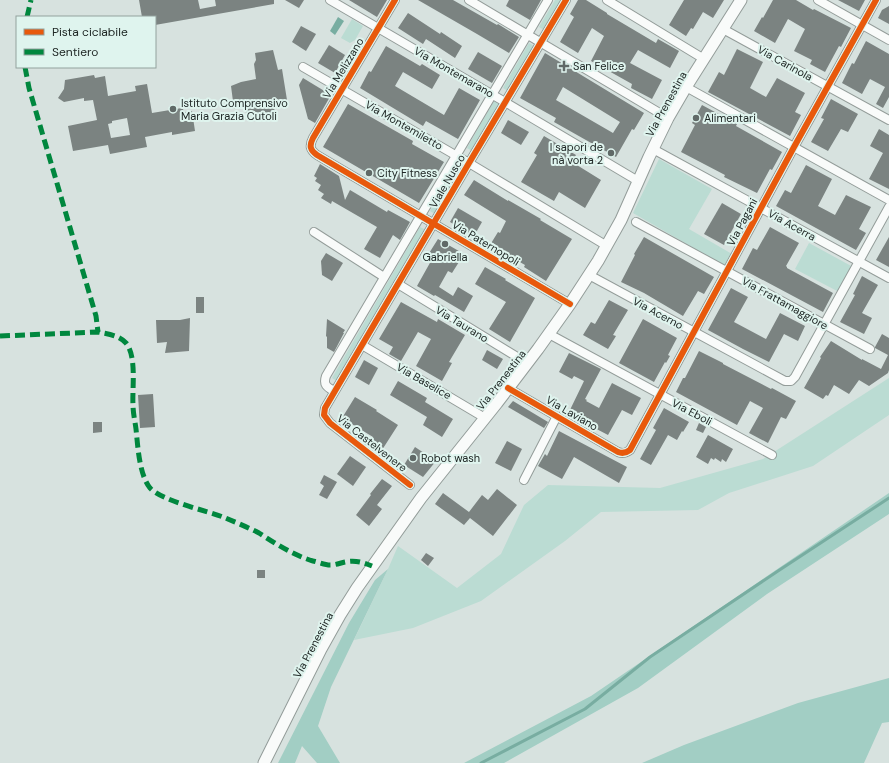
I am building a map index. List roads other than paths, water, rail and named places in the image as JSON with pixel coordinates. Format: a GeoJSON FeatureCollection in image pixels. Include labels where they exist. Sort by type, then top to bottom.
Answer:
{"type":"FeatureCollection","features":[{"type":"Feature","properties":{"kind":"main road","name":"Via Prenestina"},"geometry":{"type":"LineString","coordinates":[[264,763],[321,649],[356,588],[427,490],[485,418],[549,334],[589,275],[621,220],[668,118],[740,0]]}},
{"type":"Feature","properties":{"kind":"street","name":"Via Montemarano"},"geometry":{"type":"LineString","coordinates":[[330,0],[638,181]]}},
{"type":"Feature","properties":{"kind":"street","name":"Via Melizzano"},"geometry":{"type":"LineString","coordinates":[[310,148],[313,138],[395,0]]}},
{"type":"Feature","properties":{"kind":"street"},"geometry":{"type":"LineString","coordinates":[[469,0],[668,118]]}},
{"type":"Feature","properties":{"kind":"street","name":"Viale Nusco"},"geometry":{"type":"LineString","coordinates":[[334,391],[327,387],[324,382],[326,376],[548,0]]}},
{"type":"Feature","properties":{"kind":"street","name":"Viale Nusco"},"geometry":{"type":"LineString","coordinates":[[324,415],[325,408],[334,391],[566,0]]}},
{"type":"Feature","properties":{"kind":"street"},"geometry":{"type":"LineString","coordinates":[[607,0],[704,59]]}},
{"type":"Feature","properties":{"kind":"street"},"geometry":{"type":"LineString","coordinates":[[818,0],[889,40]]}},
{"type":"Feature","properties":{"kind":"street","name":"Via Pagani"},"geometry":{"type":"LineString","coordinates":[[626,453],[632,447],[794,147],[876,0]]}},
{"type":"Feature","properties":{"kind":"street","name":"Via Carinola"},"geometry":{"type":"LineString","coordinates":[[723,29],[889,120]]}},
{"type":"Feature","properties":{"kind":"street","name":"Via Montemiletto"},"geometry":{"type":"LineString","coordinates":[[303,67],[469,163],[607,246]]}},
{"type":"Feature","properties":{"kind":"street"},"geometry":{"type":"LineString","coordinates":[[686,87],[889,200]]}},
{"type":"Feature","properties":{"kind":"street","name":"Via Paternopoli"},"geometry":{"type":"LineString","coordinates":[[310,148],[317,155],[570,304]]}},
{"type":"Feature","properties":{"kind":"street","name":"Via Acerra"},"geometry":{"type":"LineString","coordinates":[[653,148],[889,278]]}},
{"type":"Feature","properties":{"kind":"street"},"geometry":{"type":"LineString","coordinates":[[824,324],[889,207]]}},
{"type":"Feature","properties":{"kind":"street","name":"Via Frattamaggiore"},"geometry":{"type":"LineString","coordinates":[[636,222],[870,349]]}},
{"type":"Feature","properties":{"kind":"street"},"geometry":{"type":"LineString","coordinates":[[314,232],[384,277]]}},
{"type":"Feature","properties":{"kind":"street","name":"Via Acerno"},"geometry":{"type":"LineString","coordinates":[[589,275],[785,381],[792,381],[795,377],[824,324]]}},
{"type":"Feature","properties":{"kind":"street","name":"Via Taurano"},"geometry":{"type":"LineString","coordinates":[[398,284],[527,363]]}},
{"type":"Feature","properties":{"kind":"street","name":"Via Eboli"},"geometry":{"type":"LineString","coordinates":[[549,334],[772,455]]}},
{"type":"Feature","properties":{"kind":"street","name":"Via Baselice"},"geometry":{"type":"LineString","coordinates":[[362,345],[485,418]]}},
{"type":"Feature","properties":{"kind":"street","name":"Via Laviano"},"geometry":{"type":"LineString","coordinates":[[508,388],[618,452],[626,453]]}},
{"type":"Feature","properties":{"kind":"street","name":"Via Castelvenere"},"geometry":{"type":"LineString","coordinates":[[324,415],[330,423],[410,486]]}},
{"type":"Feature","properties":{"kind":"street","name":"Via Laviano"},"geometry":{"type":"LineString","coordinates":[[524,480],[557,416]]}},
{"type":"Feature","properties":{"kind":"waterway"},"geometry":{"type":"LineString","coordinates":[[481,763],[585,709],[650,657],[889,498]]}},
{"type":"Feature","properties":{"kind":"place","name":"San Felice"},"geometry":{"type":"Point","coordinates":[564,66]}},
{"type":"Feature","properties":{"kind":"place","name":"Istituto Comprensivo Maria Grazia Cutoli"},"geometry":{"type":"Point","coordinates":[173,109]}},
{"type":"Feature","properties":{"kind":"place","name":"Alimentari"},"geometry":{"type":"Point","coordinates":[696,118]}},
{"type":"Feature","properties":{"kind":"place","name":"I sapori de nà vorta 2"},"geometry":{"type":"Point","coordinates":[611,153]}},
{"type":"Feature","properties":{"kind":"place","name":"City Fitness"},"geometry":{"type":"Point","coordinates":[369,173]}},
{"type":"Feature","properties":{"kind":"place","name":"Gabriella"},"geometry":{"type":"Point","coordinates":[445,244]}},
{"type":"Feature","properties":{"kind":"place","name":"Robot wash"},"geometry":{"type":"Point","coordinates":[413,458]}}]}
